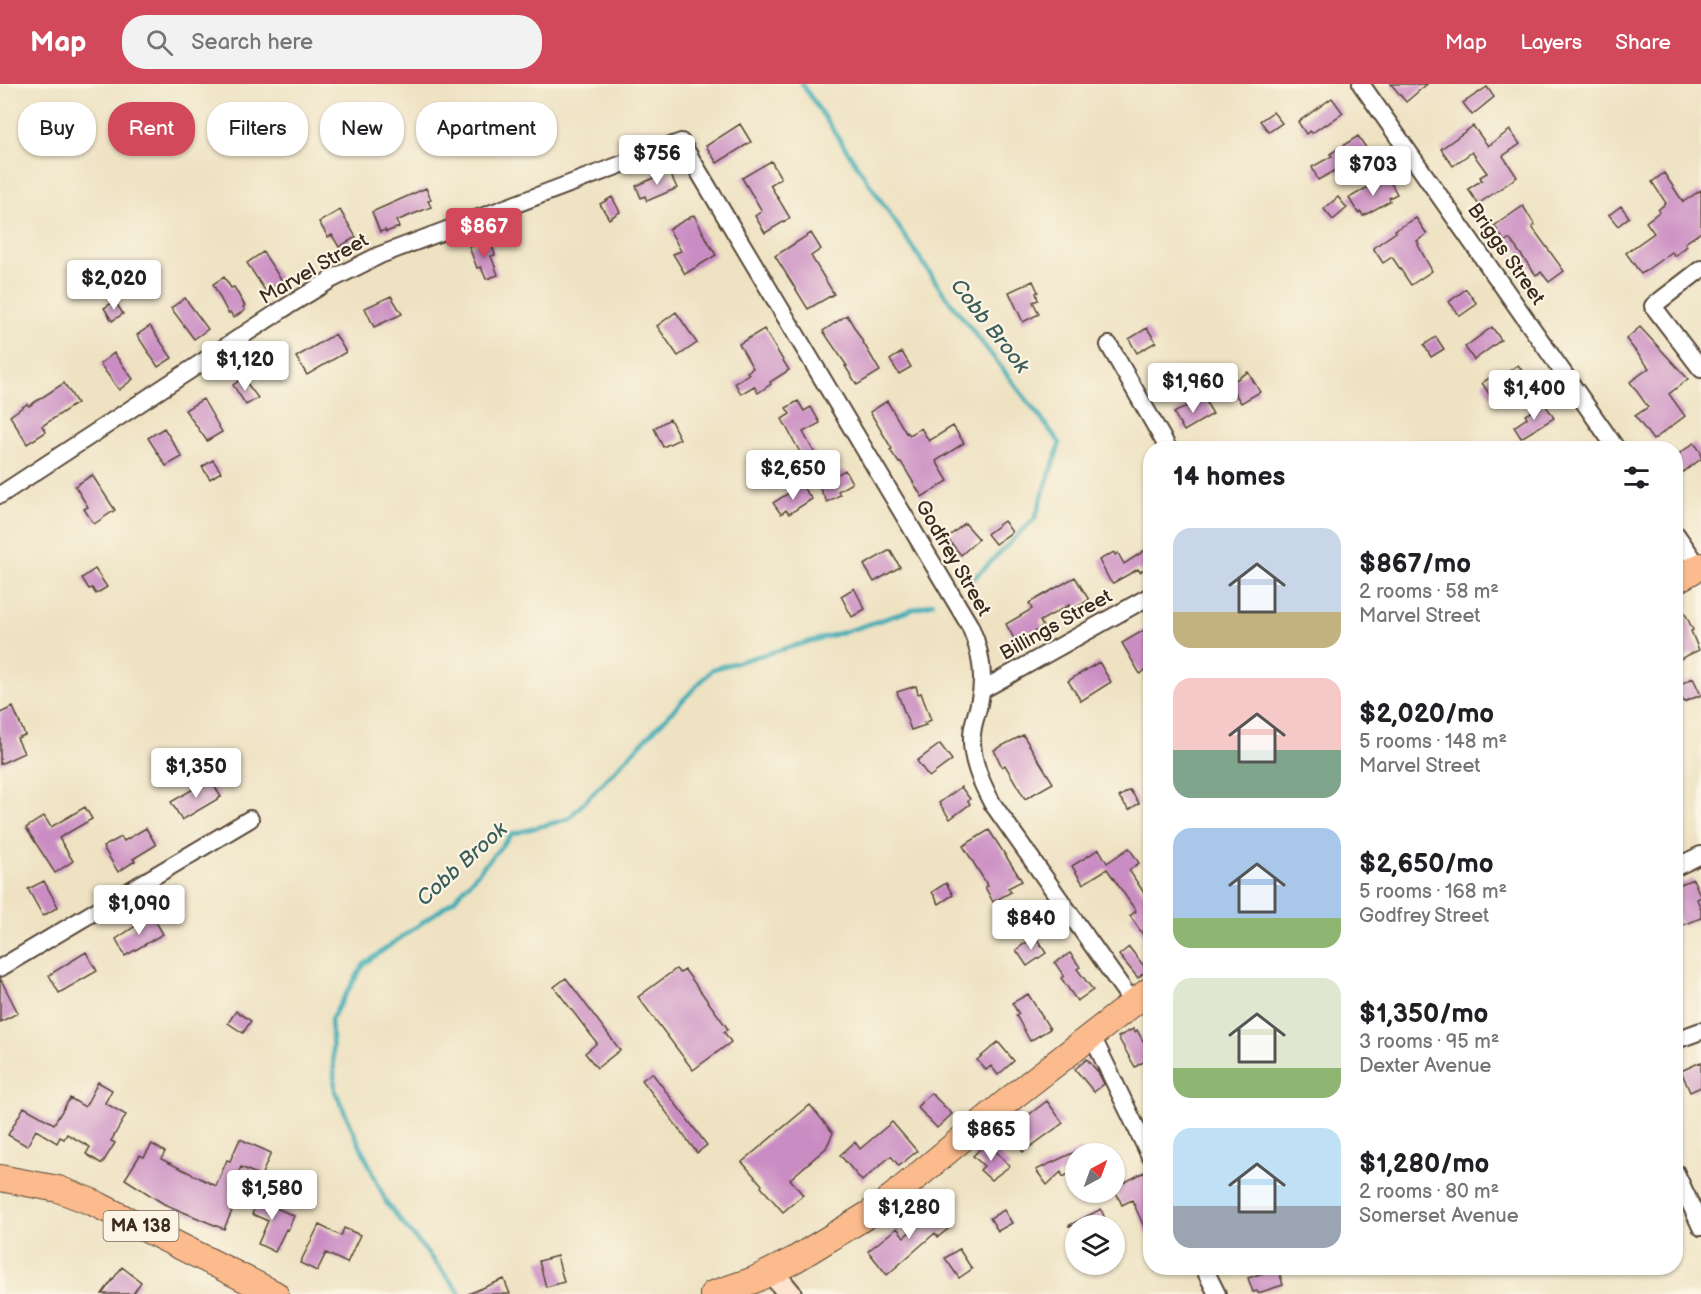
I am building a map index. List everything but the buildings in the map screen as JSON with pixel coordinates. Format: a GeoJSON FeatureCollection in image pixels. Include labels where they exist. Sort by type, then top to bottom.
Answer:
{"type":"FeatureCollection","features":[{"type":"Feature","properties":{"kind":"main road"},"geometry":{"type":"LineString","coordinates":[[1683,576],[1700,567]]}},
{"type":"Feature","properties":{"kind":"main road"},"geometry":{"type":"LineString","coordinates":[[713,1294],[772,1272],[836,1236],[879,1208],[1010,1099],[1142,997]]}},
{"type":"Feature","properties":{"kind":"main road","name":"MA 138"},"geometry":{"type":"LineString","coordinates":[[0,1178],[58,1190],[92,1202],[275,1294]]}},
{"type":"Feature","properties":{"kind":"street","name":"Briggs Street"},"geometry":{"type":"LineString","coordinates":[[1361,84],[1611,441]]}},
{"type":"Feature","properties":{"kind":"street","name":"Marvel Street"},"geometry":{"type":"LineString","coordinates":[[0,495],[283,309],[356,267],[380,255],[681,142]]}},
{"type":"Feature","properties":{"kind":"street","name":"Godfrey Street"},"geometry":{"type":"LineString","coordinates":[[681,142],[970,626],[981,659],[982,690],[972,735],[974,758],[992,803],[1142,997]]}},
{"type":"Feature","properties":{"kind":"street"},"geometry":{"type":"LineString","coordinates":[[1701,269],[1653,306],[1701,369]]}},
{"type":"Feature","properties":{"kind":"street"},"geometry":{"type":"LineString","coordinates":[[1109,345],[1164,441]]}},
{"type":"Feature","properties":{"kind":"street"},"geometry":{"type":"LineString","coordinates":[[1683,544],[1700,567]]}},
{"type":"Feature","properties":{"kind":"street","name":"Billings Street"},"geometry":{"type":"LineString","coordinates":[[982,690],[1143,600]]}},
{"type":"Feature","properties":{"kind":"street"},"geometry":{"type":"LineString","coordinates":[[0,968],[250,819]]}},
{"type":"Feature","properties":{"kind":"street"},"geometry":{"type":"LineString","coordinates":[[1683,864],[1701,855]]}},
{"type":"Feature","properties":{"kind":"street"},"geometry":{"type":"LineString","coordinates":[[1683,1037],[1701,1031]]}},
{"type":"Feature","properties":{"kind":"street"},"geometry":{"type":"LineString","coordinates":[[1092,1036],[1143,1142]]}},
{"type":"Feature","properties":{"kind":"street"},"geometry":{"type":"LineString","coordinates":[[1683,1188],[1701,1227]]}},
{"type":"Feature","properties":{"kind":"street"},"geometry":{"type":"LineString","coordinates":[[772,1272],[790,1294]]}},
{"type":"Feature","properties":{"kind":"street"},"geometry":{"type":"LineString","coordinates":[[1208,1275],[1217,1294]]}},
{"type":"Feature","properties":{"kind":"waterway","name":"Cobb Brook"},"geometry":{"type":"LineString","coordinates":[[802,84],[942,291],[1060,443],[1035,518],[969,583]]}},
{"type":"Feature","properties":{"kind":"waterway","name":"Cobb Brook"},"geometry":{"type":"LineString","coordinates":[[461,1294],[387,1204],[335,1091],[331,1019],[364,964],[454,900],[512,834],[568,819],[713,669],[854,629],[933,603]]}}]}
